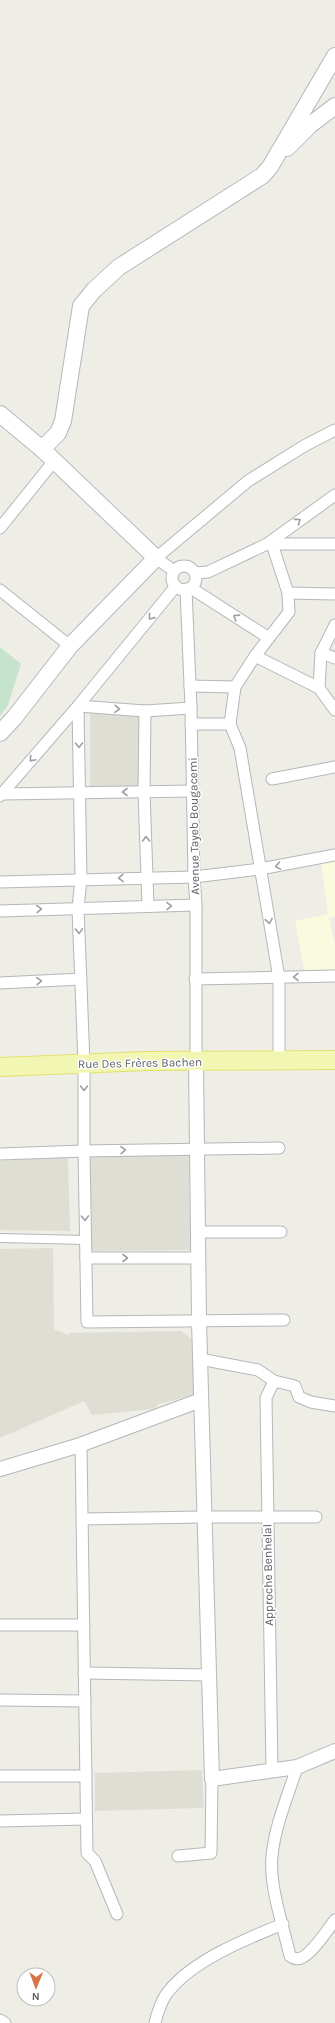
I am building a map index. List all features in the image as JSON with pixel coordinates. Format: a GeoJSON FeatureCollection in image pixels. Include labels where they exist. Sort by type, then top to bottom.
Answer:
{"type":"FeatureCollection","features":[{"type":"Feature","properties":{"kind":"main road"},"geometry":{"type":"LineString","coordinates":[[270,167],[335,56]]}},
{"type":"Feature","properties":{"kind":"main road"},"geometry":{"type":"LineString","coordinates":[[42,449],[58,433],[63,421],[81,306],[94,290],[119,267],[262,176],[310,125],[335,106]]}},
{"type":"Feature","properties":{"kind":"main road"},"geometry":{"type":"LineString","coordinates":[[0,414],[42,449],[156,558],[70,646],[14,718],[0,733]]}},
{"type":"Feature","properties":{"kind":"main road","name":"Rue Des Frères Bachen"},"geometry":{"type":"LineString","coordinates":[[0,1067],[84,1063],[335,1060]]}},
{"type":"Feature","properties":{"kind":"street"},"geometry":{"type":"LineString","coordinates":[[174,571],[156,558],[248,481],[304,446],[335,430]]}},
{"type":"Feature","properties":{"kind":"street"},"geometry":{"type":"LineString","coordinates":[[0,528],[54,461]]}},
{"type":"Feature","properties":{"kind":"street"},"geometry":{"type":"LineString","coordinates":[[195,573],[208,572],[270,544],[335,495]]}},
{"type":"Feature","properties":{"kind":"street"},"geometry":{"type":"LineString","coordinates":[[270,544],[335,544]]}},
{"type":"Feature","properties":{"kind":"street"},"geometry":{"type":"LineString","coordinates":[[270,544],[288,593],[289,612],[255,656],[236,687],[230,724],[240,748],[279,978],[279,1061]]}},
{"type":"Feature","properties":{"kind":"street"},"geometry":{"type":"LineString","coordinates":[[1,795],[78,706],[184,588],[196,580],[195,573],[190,567],[183,566],[174,571],[172,580],[184,588],[269,638]]}},
{"type":"Feature","properties":{"kind":"street","name":"Avenue Tayeb Bougacemi"},"geometry":{"type":"LineString","coordinates":[[184,588],[192,724],[192,791],[196,905],[196,1062]]}},
{"type":"Feature","properties":{"kind":"street"},"geometry":{"type":"LineString","coordinates":[[0,590],[70,646]]}},
{"type":"Feature","properties":{"kind":"street"},"geometry":{"type":"LineString","coordinates":[[288,593],[335,594]]}},
{"type":"Feature","properties":{"kind":"street"},"geometry":{"type":"LineString","coordinates":[[319,688],[321,653],[335,625]]}},
{"type":"Feature","properties":{"kind":"street"},"geometry":{"type":"LineString","coordinates":[[321,653],[335,658]]}},
{"type":"Feature","properties":{"kind":"street"},"geometry":{"type":"LineString","coordinates":[[255,656],[319,688],[335,710]]}},
{"type":"Feature","properties":{"kind":"street"},"geometry":{"type":"LineString","coordinates":[[190,686],[236,687]]}},
{"type":"Feature","properties":{"kind":"street"},"geometry":{"type":"LineString","coordinates":[[78,706],[145,711],[191,708]]}},
{"type":"Feature","properties":{"kind":"street"},"geometry":{"type":"LineString","coordinates":[[78,706],[81,879],[78,908],[84,1063],[87,1322],[284,1320]]}},
{"type":"Feature","properties":{"kind":"street"},"geometry":{"type":"LineString","coordinates":[[145,711],[144,792],[148,906]]}},
{"type":"Feature","properties":{"kind":"street"},"geometry":{"type":"LineString","coordinates":[[192,724],[230,724]]}},
{"type":"Feature","properties":{"kind":"street"},"geometry":{"type":"LineString","coordinates":[[272,779],[335,767]]}},
{"type":"Feature","properties":{"kind":"street"},"geometry":{"type":"LineString","coordinates":[[1,795],[80,792],[192,791]]}},
{"type":"Feature","properties":{"kind":"street"},"geometry":{"type":"LineString","coordinates":[[0,882],[147,877],[194,877],[260,869],[335,855]]}},
{"type":"Feature","properties":{"kind":"street"},"geometry":{"type":"LineString","coordinates":[[0,911],[196,905]]}},
{"type":"Feature","properties":{"kind":"street"},"geometry":{"type":"LineString","coordinates":[[195,979],[335,976]]}},
{"type":"Feature","properties":{"kind":"street"},"geometry":{"type":"LineString","coordinates":[[0,983],[81,978]]}},
{"type":"Feature","properties":{"kind":"street"},"geometry":{"type":"LineString","coordinates":[[178,1856],[211,1853],[212,1779],[203,1517],[196,1062]]}},
{"type":"Feature","properties":{"kind":"street"},"geometry":{"type":"LineString","coordinates":[[0,1154],[279,1148]]}},
{"type":"Feature","properties":{"kind":"street"},"geometry":{"type":"LineString","coordinates":[[198,1232],[281,1232]]}},
{"type":"Feature","properties":{"kind":"street"},"geometry":{"type":"LineString","coordinates":[[0,1238],[86,1240]]}},
{"type":"Feature","properties":{"kind":"street"},"geometry":{"type":"LineString","coordinates":[[86,1258],[198,1258]]}},
{"type":"Feature","properties":{"kind":"street"},"geometry":{"type":"LineString","coordinates":[[200,1359],[258,1370],[274,1381],[295,1386],[299,1397],[311,1402],[335,1406]]}},
{"type":"Feature","properties":{"kind":"street","name":"Approche Benhelal"},"geometry":{"type":"LineString","coordinates":[[272,1771],[266,1398],[274,1381]]}},
{"type":"Feature","properties":{"kind":"street"},"geometry":{"type":"LineString","coordinates":[[0,1469],[81,1445],[201,1400]]}},
{"type":"Feature","properties":{"kind":"street"},"geometry":{"type":"LineString","coordinates":[[81,1445],[87,1853],[95,1861],[118,1914]]}},
{"type":"Feature","properties":{"kind":"street"},"geometry":{"type":"LineString","coordinates":[[82,1520],[203,1517],[316,1517]]}},
{"type":"Feature","properties":{"kind":"street"},"geometry":{"type":"LineString","coordinates":[[0,1625],[84,1625]]}},
{"type":"Feature","properties":{"kind":"street"},"geometry":{"type":"LineString","coordinates":[[84,1673],[209,1674]]}},
{"type":"Feature","properties":{"kind":"street"},"geometry":{"type":"LineString","coordinates":[[0,1700],[85,1701]]}},
{"type":"Feature","properties":{"kind":"street"},"geometry":{"type":"LineString","coordinates":[[212,1779],[297,1767],[335,1751]]}},
{"type":"Feature","properties":{"kind":"street"},"geometry":{"type":"LineString","coordinates":[[297,1767],[275,1834],[272,1857],[274,1883],[290,1956],[295,1959],[301,1958],[308,1953],[335,1920]]}},
{"type":"Feature","properties":{"kind":"street"},"geometry":{"type":"LineString","coordinates":[[0,1776],[86,1776]]}},
{"type":"Feature","properties":{"kind":"street"},"geometry":{"type":"LineString","coordinates":[[0,1821],[86,1819]]}},
{"type":"Feature","properties":{"kind":"street"},"geometry":{"type":"LineString","coordinates":[[154,2023],[167,1992],[196,1966],[249,1938],[283,1924]]}},
{"type":"Feature","properties":{"kind":"street"},"geometry":{"type":"LineString","coordinates":[[0,2020],[5,2023]]}},
{"type":"Feature","properties":{"kind":"shaded area"},"geometry":{"type":"Polygon","coordinates":[[[0,647],[21,664],[8,705],[0,716],[0,647]]]}},
{"type":"Feature","properties":{"kind":"shaded area"},"geometry":{"type":"Polygon","coordinates":[[[90,713],[142,713],[142,790],[90,790],[90,713]]]}},
{"type":"Feature","properties":{"kind":"shaded area"},"geometry":{"type":"Polygon","coordinates":[[[335,852],[335,916],[329,918],[335,945],[335,971],[305,975],[295,921],[328,914],[320,855],[335,852]]]}},
{"type":"Feature","properties":{"kind":"shaded area"},"geometry":{"type":"Polygon","coordinates":[[[81,1154],[189,1154],[190,1250],[81,1251],[81,1154]]]}},
{"type":"Feature","properties":{"kind":"shaded area"},"geometry":{"type":"Polygon","coordinates":[[[68,1157],[70,1231],[0,1230],[0,1161],[68,1157]]]}},
{"type":"Feature","properties":{"kind":"shaded area"},"geometry":{"type":"Polygon","coordinates":[[[53,1248],[54,1329],[68,1335],[69,1333],[181,1331],[197,1344],[198,1394],[159,1404],[154,1409],[92,1415],[84,1401],[0,1438],[0,1249],[53,1248]]]}},
{"type":"Feature","properties":{"kind":"shaded area"},"geometry":{"type":"Polygon","coordinates":[[[202,1770],[204,1808],[95,1811],[95,1773],[202,1770]]]}}]}
